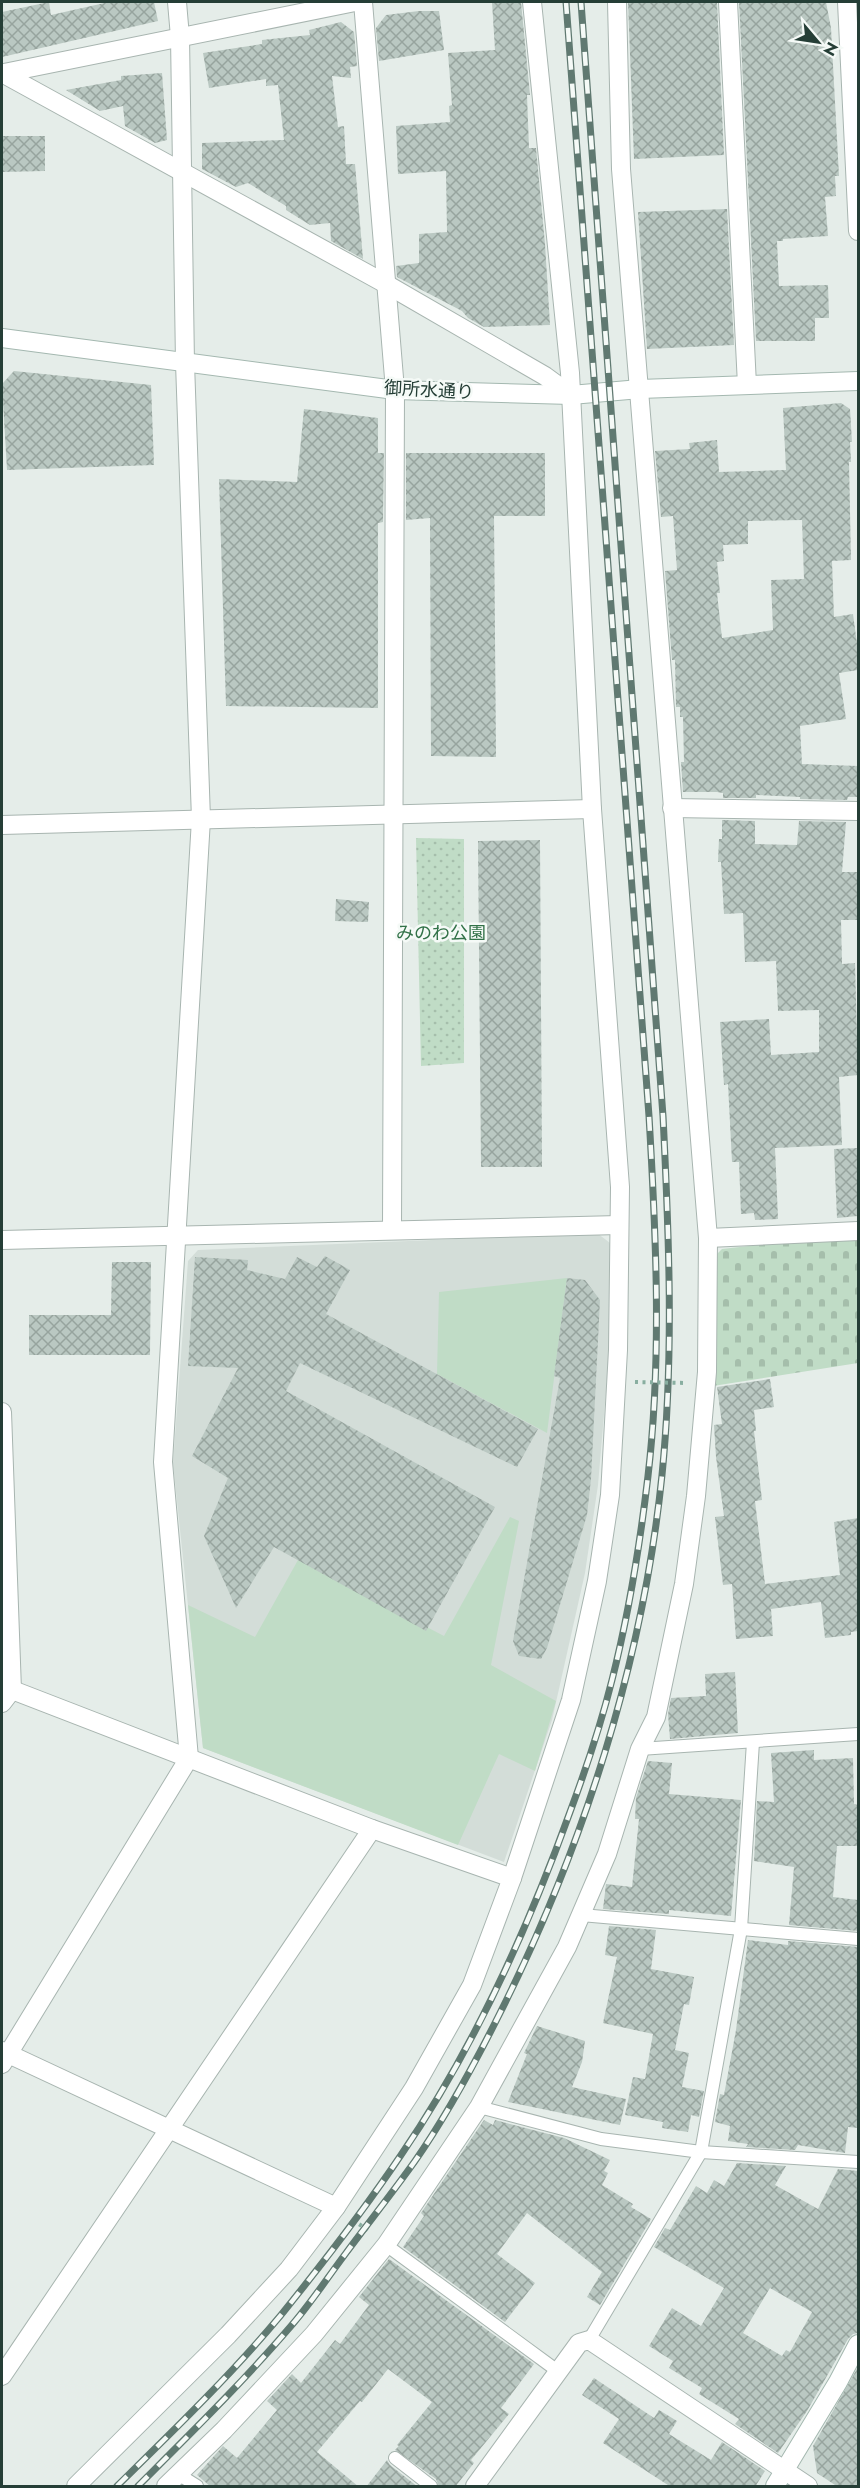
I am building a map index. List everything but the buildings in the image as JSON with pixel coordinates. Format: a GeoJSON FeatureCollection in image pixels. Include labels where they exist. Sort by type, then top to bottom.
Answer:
{"type":"FeatureCollection","features":[{"type":"Feature","properties":{"kind":"street"},"geometry":{"type":"LineString","coordinates":[[177,2],[180,37],[186,363],[201,819],[163,1462],[189,1758],[4,2057],[170,2129],[336,2207]]}},
{"type":"Feature","properties":{"kind":"street"},"geometry":{"type":"LineString","coordinates":[[3,73],[355,2]]}},
{"type":"Feature","properties":{"kind":"street"},"geometry":{"type":"LineString","coordinates":[[363,2],[395,390],[392,1229]]}},
{"type":"Feature","properties":{"kind":"street"},"geometry":{"type":"LineString","coordinates":[[76,2487],[228,2335],[289,2269],[336,2207],[414,2088],[472,1985],[512,1878],[571,1700],[597,1581],[610,1495],[618,1350],[620,1187],[592,808],[570,395],[532,2]]}},
{"type":"Feature","properties":{"kind":"street"},"geometry":{"type":"LineString","coordinates":[[172,2480],[224,2430],[314,2334],[386,2245],[479,2107],[567,1947],[607,1854],[640,1749],[656,1717],[686,1573],[696,1496],[707,1371],[708,1238],[621,169],[617,2]]}},
{"type":"Feature","properties":{"kind":"street"},"geometry":{"type":"LineString","coordinates":[[728,2],[747,385]]}},
{"type":"Feature","properties":{"kind":"street"},"geometry":{"type":"LineString","coordinates":[[847,2],[858,231]]}},
{"type":"Feature","properties":{"kind":"street"},"geometry":{"type":"LineString","coordinates":[[3,73],[182,174],[387,284],[545,376],[570,395]]}},
{"type":"Feature","properties":{"kind":"street","name":"御所水通り"},"geometry":{"type":"LineString","coordinates":[[2,338],[395,390],[570,395],[640,389],[858,381]]}},
{"type":"Feature","properties":{"kind":"street"},"geometry":{"type":"LineString","coordinates":[[2,825],[592,808]]}},
{"type":"Feature","properties":{"kind":"street"},"geometry":{"type":"LineString","coordinates":[[672,808],[858,811]]}},
{"type":"Feature","properties":{"kind":"street"},"geometry":{"type":"LineString","coordinates":[[2,1240],[619,1225]]}},
{"type":"Feature","properties":{"kind":"street"},"geometry":{"type":"LineString","coordinates":[[708,1238],[858,1231]]}},
{"type":"Feature","properties":{"kind":"street"},"geometry":{"type":"LineString","coordinates":[[2,1412],[5,1693],[189,1758],[372,1829],[512,1878]]}},
{"type":"Feature","properties":{"kind":"street"},"geometry":{"type":"LineString","coordinates":[[2,2376],[372,1829]]}},
{"type":"Feature","properties":{"kind":"street"},"geometry":{"type":"LineString","coordinates":[[475,2487],[579,2343],[589,2340],[780,2479],[808,2487]]}},
{"type":"Feature","properties":{"kind":"street"},"geometry":{"type":"LineString","coordinates":[[780,2479],[858,2344]]}},
{"type":"Feature","properties":{"kind":"lane"},"geometry":{"type":"LineString","coordinates":[[640,1749],[858,1734]]}},
{"type":"Feature","properties":{"kind":"lane"},"geometry":{"type":"LineString","coordinates":[[589,2340],[701,2152],[741,1929],[753,1742]]}},
{"type":"Feature","properties":{"kind":"lane"},"geometry":{"type":"LineString","coordinates":[[581,1915],[858,1939]]}},
{"type":"Feature","properties":{"kind":"lane"},"geometry":{"type":"LineString","coordinates":[[479,2107],[601,2139],[701,2152],[858,2162]]}},
{"type":"Feature","properties":{"kind":"lane"},"geometry":{"type":"LineString","coordinates":[[386,2245],[559,2372]]}},
{"type":"Feature","properties":{"kind":"lane"},"geometry":{"type":"LineString","coordinates":[[395,2458],[431,2487]]}},
{"type":"Feature","properties":{"kind":"lane"},"geometry":{"type":"LineString","coordinates":[[172,2480],[197,2487]]}},
{"type":"Feature","properties":{"kind":"path"},"geometry":{"type":"LineString","coordinates":[[635,1382],[687,1383]]}},
{"type":"Feature","properties":{"kind":"path"},"geometry":{"type":"LineString","coordinates":[[336,2207],[386,2245]]}},
{"type":"Feature","properties":{"kind":"shaded area"},"geometry":{"type":"Polygon","coordinates":[[[597,1233],[610,1243],[610,1344],[598,1485],[585,1573],[552,1720],[504,1862],[203,1748],[173,1463],[188,1261],[198,1250],[597,1233]]]}},
{"type":"Feature","properties":{"kind":"green space","name":"みのわ公園"},"geometry":{"type":"Polygon","coordinates":[[[416,838],[464,839],[464,1063],[421,1066],[416,838]]]}},
{"type":"Feature","properties":{"kind":"green space"},"geometry":{"type":"Polygon","coordinates":[[[858,1234],[858,1363],[713,1386],[716,1255],[722,1249],[858,1234]]]}},
{"type":"Feature","properties":{"kind":"green space"},"geometry":{"type":"Polygon","coordinates":[[[567,1278],[547,1433],[437,1374],[439,1292],[567,1278]]]}},
{"type":"Feature","properties":{"kind":"green space"},"geometry":{"type":"Polygon","coordinates":[[[510,1517],[519,1521],[491,1665],[556,1701],[535,1771],[499,1754],[458,1845],[203,1748],[188,1605],[255,1637],[298,1560],[444,1636],[510,1517]]]}},
{"type":"Feature","properties":{"kind":"railway"},"geometry":{"type":"LineString","coordinates":[[117,2486],[180,2424],[281,2315],[373,2196],[452,2074],[496,1989],[536,1901],[593,1746],[608,1697],[624,1629],[641,1527],[652,1431],[656,1341],[654,1206],[566,2]]}},
{"type":"Feature","properties":{"kind":"railway"},"geometry":{"type":"LineString","coordinates":[[138,2486],[235,2388],[298,2317],[415,2161],[470,2071],[529,1952],[582,1820],[605,1752],[624,1684],[653,1545],[662,1475],[668,1386],[669,1296],[663,1116],[581,2]]}}]}
